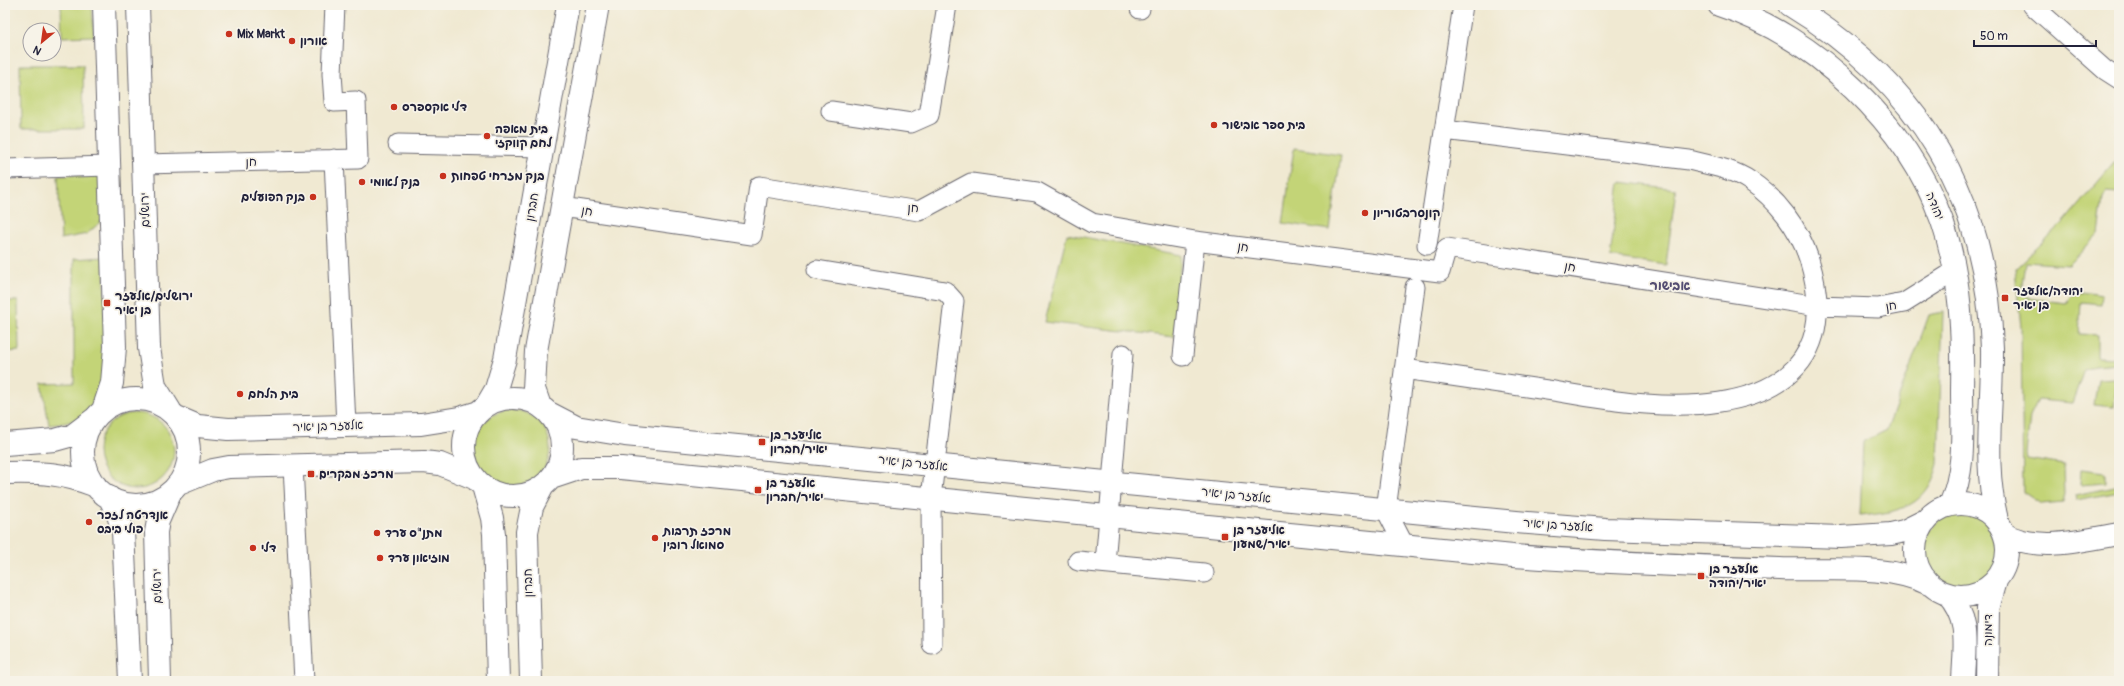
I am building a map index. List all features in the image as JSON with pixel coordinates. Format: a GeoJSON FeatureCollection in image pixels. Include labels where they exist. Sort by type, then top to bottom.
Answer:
{"type":"FeatureCollection","features":[{"type":"Feature","properties":{"kind":"street"},"geometry":{"type":"LineString","coordinates":[[104,5],[115,347],[112,383],[99,414],[86,434],[83,452],[86,470],[117,512],[124,538],[130,681]]}},
{"type":"Feature","properties":{"kind":"street","name":"ירושלים"},"geometry":{"type":"LineString","coordinates":[[138,5],[151,369],[155,386],[173,414]]}},
{"type":"Feature","properties":{"kind":"street","name":"חן"},"geometry":{"type":"LineString","coordinates":[[144,164],[358,159],[356,101],[334,102],[332,74],[335,5]]}},
{"type":"Feature","properties":{"kind":"street","name":"חברון"},"geometry":{"type":"LineString","coordinates":[[483,409],[496,389],[505,359],[568,5]]}},
{"type":"Feature","properties":{"kind":"street"},"geometry":{"type":"LineString","coordinates":[[548,482],[560,464],[563,451],[562,437],[557,425],[545,410],[534,388],[536,351],[598,5]]}},
{"type":"Feature","properties":{"kind":"street"},"geometry":{"type":"LineString","coordinates":[[831,111],[911,123],[929,115],[947,5]]}},
{"type":"Feature","properties":{"kind":"street"},"geometry":{"type":"LineString","coordinates":[[1427,245],[1463,5]]}},
{"type":"Feature","properties":{"kind":"street","name":"יהודה"},"geometry":{"type":"LineString","coordinates":[[1719,5],[1749,16],[1798,43],[1838,74],[1870,105],[1908,154],[1921,176],[1942,221],[1955,271],[1963,349],[1961,467],[1956,492],[1950,505]]}},
{"type":"Feature","properties":{"kind":"street"},"geometry":{"type":"LineString","coordinates":[[1790,5],[1837,36],[1868,63],[1891,86],[1931,138],[1946,162],[1969,212],[1983,266],[1990,321],[1992,349],[1991,492],[2007,556],[2000,574]]}},
{"type":"Feature","properties":{"kind":"street"},"geometry":{"type":"LineString","coordinates":[[2032,5],[2105,70],[2119,79]]}},
{"type":"Feature","properties":{"kind":"street"},"geometry":{"type":"LineString","coordinates":[[1404,369],[1646,404],[1716,403],[1742,398],[1768,389],[1787,376],[1801,361],[1811,345],[1817,326],[1818,306],[1815,279],[1807,255],[1793,225],[1772,198],[1749,180],[1726,170],[1689,160],[1444,130]]}},
{"type":"Feature","properties":{"kind":"street"},"geometry":{"type":"LineString","coordinates":[[398,144],[543,147]]}},
{"type":"Feature","properties":{"kind":"street"},"geometry":{"type":"LineString","coordinates":[[334,160],[346,426]]}},
{"type":"Feature","properties":{"kind":"street"},"geometry":{"type":"LineString","coordinates":[[5,169],[109,166]]}},
{"type":"Feature","properties":{"kind":"street","name":"חן"},"geometry":{"type":"LineString","coordinates":[[562,208],[752,235],[759,186],[919,211],[971,183],[1037,192],[1092,223],[1195,240],[1440,272],[1447,248],[1818,306],[1878,308],[1904,303],[1955,271]]}},
{"type":"Feature","properties":{"kind":"street"},"geometry":{"type":"LineString","coordinates":[[1183,356],[1195,240]]}},
{"type":"Feature","properties":{"kind":"street"},"geometry":{"type":"LineString","coordinates":[[817,270],[945,291],[954,301],[931,498],[932,644]]}},
{"type":"Feature","properties":{"kind":"street"},"geometry":{"type":"LineString","coordinates":[[1404,545],[1386,510],[1415,287]]}},
{"type":"Feature","properties":{"kind":"street"},"geometry":{"type":"LineString","coordinates":[[1105,564],[1123,354]]}},
{"type":"Feature","properties":{"kind":"street"},"geometry":{"type":"LineString","coordinates":[[5,444],[55,440],[74,435],[99,414],[121,401],[142,399],[152,401],[173,414],[186,431],[190,446],[187,470],[175,489]]}},
{"type":"Feature","properties":{"kind":"street"},"geometry":{"type":"LineString","coordinates":[[498,681],[494,534],[492,518],[479,482],[467,465],[464,451],[468,430],[483,409],[508,399],[530,401],[545,410]]}},
{"type":"Feature","properties":{"kind":"street","name":"אלעזר בן יאיר"},"geometry":{"type":"LineString","coordinates":[[173,414],[198,426],[210,429],[443,422],[483,409]]}},
{"type":"Feature","properties":{"kind":"street","name":"אלעזר בן יאיר"},"geometry":{"type":"LineString","coordinates":[[545,410],[576,427],[625,435],[1386,510],[1605,529],[1840,538],[1891,534],[1904,531],[1924,521]]}},
{"type":"Feature","properties":{"kind":"street"},"geometry":{"type":"LineString","coordinates":[[5,473],[45,472],[75,478],[126,504],[145,505],[158,500],[175,489],[213,470],[229,467],[424,462],[440,464],[479,482],[497,494],[512,497],[528,495],[548,482],[581,468],[621,468],[1404,545],[1604,562],[1782,570],[1877,570],[1914,577],[1938,589],[1960,597],[1973,595],[1986,590],[2000,574],[2033,552],[2063,543],[2119,532]]}},
{"type":"Feature","properties":{"kind":"street"},"geometry":{"type":"LineString","coordinates":[[293,466],[304,681]]}},
{"type":"Feature","properties":{"kind":"street","name":"חברון"},"geometry":{"type":"LineString","coordinates":[[531,681],[527,532],[532,507],[548,482]]}},
{"type":"Feature","properties":{"kind":"street","name":"ירושלים"},"geometry":{"type":"LineString","coordinates":[[160,681],[156,532],[158,521],[175,489]]}},
{"type":"Feature","properties":{"kind":"street"},"geometry":{"type":"LineString","coordinates":[[1938,589],[1917,565],[1914,554],[1917,537],[1924,521],[1936,511],[1950,505],[1964,504],[1977,507],[1989,513],[2001,528],[2014,539],[2035,544],[2063,543]]}},
{"type":"Feature","properties":{"kind":"street"},"geometry":{"type":"LineString","coordinates":[[1078,561],[1204,573]]}},
{"type":"Feature","properties":{"kind":"street","name":"דימונה"},"geometry":{"type":"LineString","coordinates":[[1987,681],[1988,608],[2000,574]]}},
{"type":"Feature","properties":{"kind":"street","name":"דימונה"},"geometry":{"type":"LineString","coordinates":[[1938,589],[1957,605],[1964,626],[1963,681]]}},
{"type":"Feature","properties":{"kind":"green space"},"geometry":{"type":"Polygon","coordinates":[[[61,5],[92,5],[94,36],[62,37],[61,5]]]}},
{"type":"Feature","properties":{"kind":"green space"},"geometry":{"type":"Polygon","coordinates":[[[20,65],[83,65],[84,129],[21,129],[20,65]]]}},
{"type":"Feature","properties":{"kind":"green space"},"geometry":{"type":"Polygon","coordinates":[[[1294,148],[1341,155],[1330,230],[1283,223],[1294,148]]]}},
{"type":"Feature","properties":{"kind":"green space"},"geometry":{"type":"Polygon","coordinates":[[[2119,157],[2119,193],[2106,192],[2103,198],[2098,234],[2069,265],[2026,262],[2022,293],[2027,298],[2066,303],[2074,291],[2102,295],[2101,304],[2081,302],[2079,334],[2097,335],[2097,357],[2119,358],[2119,364],[2095,366],[2084,370],[2072,403],[2038,400],[2030,416],[2026,453],[2027,459],[2064,465],[2065,494],[2063,502],[2041,504],[2023,492],[2021,327],[2015,269],[2064,222],[2119,157]]]}},
{"type":"Feature","properties":{"kind":"green space"},"geometry":{"type":"Polygon","coordinates":[[[104,174],[106,217],[87,234],[61,239],[58,176],[104,174]]]}},
{"type":"Feature","properties":{"kind":"green space"},"geometry":{"type":"Polygon","coordinates":[[[1620,182],[1676,189],[1666,265],[1610,257],[1620,182]]]}},
{"type":"Feature","properties":{"kind":"green space"},"geometry":{"type":"Polygon","coordinates":[[[1067,234],[1181,255],[1174,337],[1045,322],[1067,234]]]}},
{"type":"Feature","properties":{"kind":"green space"},"geometry":{"type":"Polygon","coordinates":[[[104,257],[106,355],[102,391],[98,401],[82,416],[70,422],[49,425],[42,384],[74,383],[74,259],[104,257]]]}},
{"type":"Feature","properties":{"kind":"green space"},"geometry":{"type":"Polygon","coordinates":[[[5,301],[18,301],[19,351],[5,352],[5,301]]]}},
{"type":"Feature","properties":{"kind":"green space"},"geometry":{"type":"Polygon","coordinates":[[[1943,312],[1938,464],[1933,478],[1927,490],[1910,505],[1888,512],[1860,516],[1863,442],[1887,430],[1929,315],[1943,312]]]}},
{"type":"Feature","properties":{"kind":"green space"},"geometry":{"type":"Polygon","coordinates":[[[2117,378],[2114,407],[2094,405],[2098,379],[2117,378]]]}},
{"type":"Feature","properties":{"kind":"green space"},"geometry":{"type":"Polygon","coordinates":[[[512,410],[527,413],[539,421],[547,433],[550,448],[547,463],[539,475],[527,483],[512,486],[497,483],[485,475],[477,463],[474,448],[477,433],[485,421],[497,413],[512,410]]]}},
{"type":"Feature","properties":{"kind":"green space"},"geometry":{"type":"Polygon","coordinates":[[[136,413],[151,416],[163,424],[171,436],[174,451],[171,466],[163,478],[151,486],[136,489],[121,486],[109,478],[101,466],[98,451],[101,436],[109,424],[121,416],[136,413]]]}},
{"type":"Feature","properties":{"kind":"green space"},"geometry":{"type":"Polygon","coordinates":[[[2081,469],[2105,472],[2105,483],[2080,485],[2081,469]]]}},
{"type":"Feature","properties":{"kind":"green space"},"geometry":{"type":"Polygon","coordinates":[[[2119,486],[2119,492],[2076,500],[2075,495],[2119,486]]]}},
{"type":"Feature","properties":{"kind":"green space"},"geometry":{"type":"Polygon","coordinates":[[[1961,513],[1976,516],[1988,524],[1996,536],[1999,551],[1996,566],[1988,578],[1976,586],[1961,589],[1946,586],[1934,578],[1926,566],[1923,551],[1926,536],[1934,524],[1946,516],[1961,513]]]}},
{"type":"Feature","properties":{"kind":"place","name":"Mix Markt"},"geometry":{"type":"Point","coordinates":[229,34]}},
{"type":"Feature","properties":{"kind":"place","name":"אורון"},"geometry":{"type":"Point","coordinates":[292,41]}},
{"type":"Feature","properties":{"kind":"place","name":"דלי אקספרס"},"geometry":{"type":"Point","coordinates":[394,107]}},
{"type":"Feature","properties":{"kind":"place","name":"בית ספר אבישור"},"geometry":{"type":"Point","coordinates":[1214,125]}},
{"type":"Feature","properties":{"kind":"place","name":"בית מאפה לחם קווקזי"},"geometry":{"type":"Point","coordinates":[487,136]}},
{"type":"Feature","properties":{"kind":"place","name":"בנק מזרחי טפחות"},"geometry":{"type":"Point","coordinates":[443,176]}},
{"type":"Feature","properties":{"kind":"place","name":"בנק לאומי"},"geometry":{"type":"Point","coordinates":[362,182]}},
{"type":"Feature","properties":{"kind":"place","name":"בנק הפועלים"},"geometry":{"type":"Point","coordinates":[313,197]}},
{"type":"Feature","properties":{"kind":"place","name":"קונסרבטוריון"},"geometry":{"type":"Point","coordinates":[1365,213]}},
{"type":"Feature","properties":{"kind":"place","name":"יהודה/אלעזר בן יאיר"},"geometry":{"type":"Point","coordinates":[2005,298]}},
{"type":"Feature","properties":{"kind":"place","name":"ירושלים/אלעזר בן יאיר"},"geometry":{"type":"Point","coordinates":[107,303]}},
{"type":"Feature","properties":{"kind":"place","name":"בית הלחם"},"geometry":{"type":"Point","coordinates":[240,394]}},
{"type":"Feature","properties":{"kind":"place","name":"אליעזר בן יאיר/חברון"},"geometry":{"type":"Point","coordinates":[762,442]}},
{"type":"Feature","properties":{"kind":"place","name":"מרכז מבקרים"},"geometry":{"type":"Point","coordinates":[311,474]}},
{"type":"Feature","properties":{"kind":"place","name":"אלעזר בן יאיר/חברון"},"geometry":{"type":"Point","coordinates":[758,490]}},
{"type":"Feature","properties":{"kind":"place","name":"אנדרטה לזכר פולי ביבס"},"geometry":{"type":"Point","coordinates":[89,522]}},
{"type":"Feature","properties":{"kind":"place","name":"מתנ\"ס ערד"},"geometry":{"type":"Point","coordinates":[377,533]}},
{"type":"Feature","properties":{"kind":"place","name":"אליעזר בן יאיר/שמעון"},"geometry":{"type":"Point","coordinates":[1225,537]}},
{"type":"Feature","properties":{"kind":"place","name":"מרכז תרבות סמואל רובין"},"geometry":{"type":"Point","coordinates":[655,538]}},
{"type":"Feature","properties":{"kind":"place","name":"דלי"},"geometry":{"type":"Point","coordinates":[253,548]}},
{"type":"Feature","properties":{"kind":"place","name":"מוזיאון ערד"},"geometry":{"type":"Point","coordinates":[380,558]}},
{"type":"Feature","properties":{"kind":"place","name":"אלעזר בן יאיר/יהודה"},"geometry":{"type":"Point","coordinates":[1701,576]}},
{"type":"Feature","properties":{"kind":"district","name":"אבישור"},"geometry":{"type":"Point","coordinates":[1670,285]}}]}
